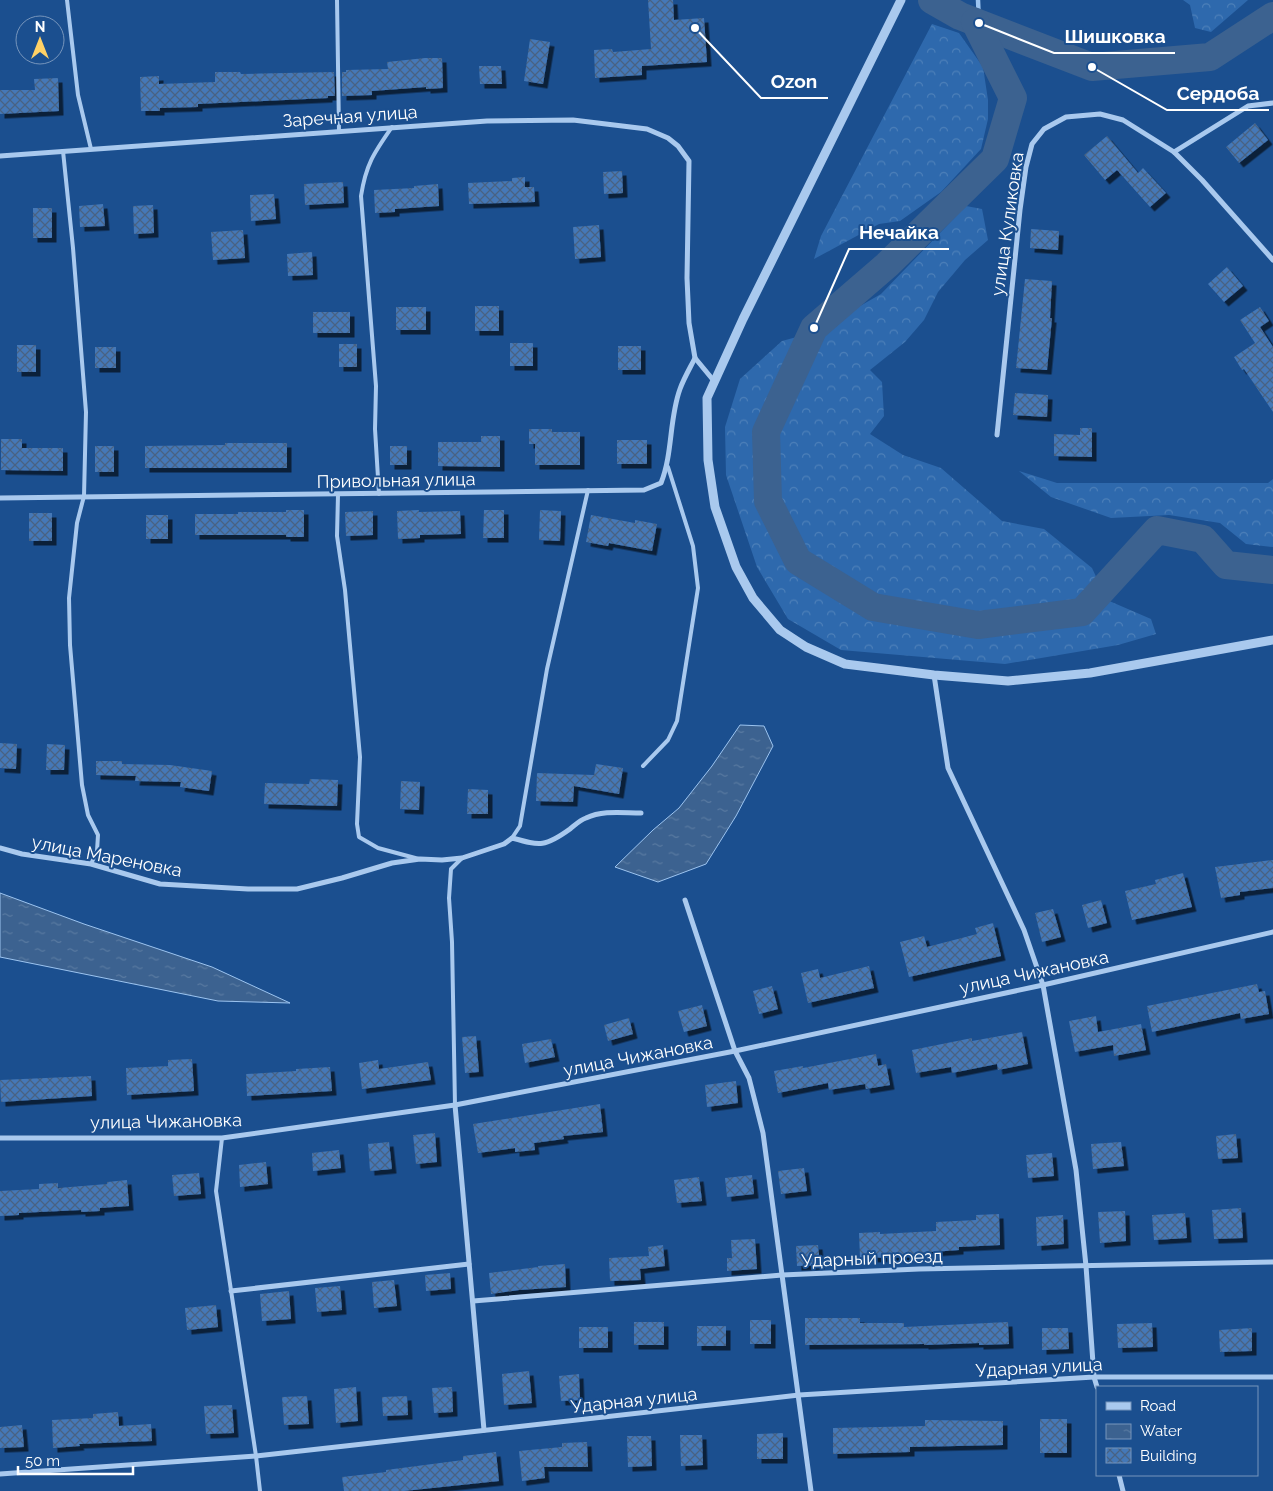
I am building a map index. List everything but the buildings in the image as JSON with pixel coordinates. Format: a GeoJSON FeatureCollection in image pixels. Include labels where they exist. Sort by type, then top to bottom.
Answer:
{"type":"FeatureCollection","features":[{"type":"Feature","properties":{"kind":"street"},"geometry":{"type":"LineString","coordinates":[[901,0],[743,319],[707,398],[708,460],[715,507],[736,567],[753,598],[780,630],[806,647],[846,664],[934,675],[1008,681],[1090,673],[1273,640]]}},
{"type":"Feature","properties":{"kind":"street"},"geometry":{"type":"LineString","coordinates":[[1174,152],[1248,106],[1273,104]]}},
{"type":"Feature","properties":{"kind":"street","name":"улица Куликовка"},"geometry":{"type":"LineString","coordinates":[[997,436],[1026,167],[1032,144],[1044,129],[1066,118],[1100,114],[1123,120],[1174,152],[1202,180],[1273,260]]}},
{"type":"Feature","properties":{"kind":"street","name":"Заречная улица"},"geometry":{"type":"LineString","coordinates":[[0,156],[487,121],[573,120],[647,129],[668,138],[678,146],[689,162],[687,278],[689,323],[695,358]]}},
{"type":"Feature","properties":{"kind":"street"},"geometry":{"type":"LineString","coordinates":[[668,467],[670,438],[679,390],[695,358],[714,381]]}},
{"type":"Feature","properties":{"kind":"street","name":"Привольная улица"},"geometry":{"type":"LineString","coordinates":[[0,498],[644,490],[661,483],[668,467]]}},
{"type":"Feature","properties":{"kind":"street"},"geometry":{"type":"LineString","coordinates":[[934,675],[948,768],[1024,930],[1043,985],[1076,1170],[1086,1266],[1094,1377],[1097,1386]]}},
{"type":"Feature","properties":{"kind":"street"},"geometry":{"type":"LineString","coordinates":[[512,838],[534,844],[545,844],[560,836],[584,818],[601,813],[641,813]]}},
{"type":"Feature","properties":{"kind":"street","name":"улица Мареновка"},"geometry":{"type":"LineString","coordinates":[[0,848],[22,854],[91,864],[160,884],[248,889],[297,889],[392,863],[420,859],[442,860],[462,858],[504,844],[512,838]]}},
{"type":"Feature","properties":{"kind":"street"},"geometry":{"type":"LineString","coordinates":[[685,900],[735,1051],[749,1078],[763,1133],[811,1491]]}},
{"type":"Feature","properties":{"kind":"street","name":"улица Чижановка"},"geometry":{"type":"LineString","coordinates":[[0,1138],[222,1138],[455,1105],[735,1051],[1043,985],[1273,932]]}},
{"type":"Feature","properties":{"kind":"street"},"geometry":{"type":"LineString","coordinates":[[455,1105],[484,1430]]}},
{"type":"Feature","properties":{"kind":"street","name":"Ударный проезд"},"geometry":{"type":"LineString","coordinates":[[473,1301],[782,1275],[919,1269],[1273,1262]]}},
{"type":"Feature","properties":{"kind":"street"},"geometry":{"type":"LineString","coordinates":[[231,1291],[469,1264]]}},
{"type":"Feature","properties":{"kind":"street","name":"Ударная улица"},"geometry":{"type":"LineString","coordinates":[[0,1474],[256,1456],[799,1395],[1094,1377],[1273,1378]]}},
{"type":"Feature","properties":{"kind":"street"},"geometry":{"type":"LineString","coordinates":[[1119,1476],[1123,1491]]}},
{"type":"Feature","properties":{"kind":"lane"},"geometry":{"type":"LineString","coordinates":[[67,0],[78,95],[91,149]]}},
{"type":"Feature","properties":{"kind":"lane"},"geometry":{"type":"LineString","coordinates":[[337,0],[339,131]]}},
{"type":"Feature","properties":{"kind":"lane"},"geometry":{"type":"LineString","coordinates":[[379,494],[375,429],[376,386],[361,196],[364,174],[374,152],[392,127]]}},
{"type":"Feature","properties":{"kind":"lane"},"geometry":{"type":"LineString","coordinates":[[63,151],[86,412],[84,496],[76,523],[69,607],[70,645],[82,785],[88,815],[98,835],[97,851],[91,864]]}},
{"type":"Feature","properties":{"kind":"lane"},"geometry":{"type":"LineString","coordinates":[[643,766],[668,740],[677,721],[698,588],[693,546],[668,467]]}},
{"type":"Feature","properties":{"kind":"lane"},"geometry":{"type":"LineString","coordinates":[[512,838],[520,826],[547,669],[588,490]]}},
{"type":"Feature","properties":{"kind":"lane"},"geometry":{"type":"LineString","coordinates":[[338,495],[337,536],[345,590],[360,757],[357,824],[359,837],[378,848],[420,859]]}},
{"type":"Feature","properties":{"kind":"lane"},"geometry":{"type":"LineString","coordinates":[[455,1105],[452,942],[449,898],[451,869],[462,858]]}},
{"type":"Feature","properties":{"kind":"lane"},"geometry":{"type":"LineString","coordinates":[[222,1138],[216,1190],[260,1491]]}},
{"type":"Feature","properties":{"kind":"green space"},"geometry":{"type":"Polygon","coordinates":[[[1183,0],[1248,0],[1211,32],[1195,28],[1190,5],[1183,0]]]}},
{"type":"Feature","properties":{"kind":"green space"},"geometry":{"type":"Polygon","coordinates":[[[932,24],[959,33],[983,67],[988,100],[988,119],[981,149],[941,192],[900,221],[879,224],[814,259],[821,236],[932,24]]]}},
{"type":"Feature","properties":{"kind":"green space"},"geometry":{"type":"Polygon","coordinates":[[[966,206],[982,209],[988,240],[965,260],[938,292],[924,320],[905,342],[870,370],[882,382],[884,416],[870,434],[903,455],[941,468],[1002,521],[1044,529],[1092,568],[1107,600],[1151,619],[1156,634],[1118,645],[1005,664],[841,650],[788,619],[757,567],[726,475],[725,427],[740,379],[782,341],[837,326],[853,310],[881,294],[966,206]]]}},
{"type":"Feature","properties":{"kind":"green space"},"geometry":{"type":"Polygon","coordinates":[[[1019,471],[1057,483],[1268,483],[1273,479],[1273,547],[1246,544],[1220,523],[1169,515],[1111,518],[1051,497],[1019,471]]]}},
{"type":"Feature","properties":{"kind":"water"},"geometry":{"type":"Polygon","coordinates":[[[740,725],[764,726],[773,746],[736,816],[706,864],[658,882],[615,867],[679,808],[712,766],[740,725]]]}},
{"type":"Feature","properties":{"kind":"water"},"geometry":{"type":"Polygon","coordinates":[[[0,893],[84,924],[212,967],[290,1003],[218,1001],[0,957],[0,893]]]}},
{"type":"Feature","properties":{"kind":"waterway"},"geometry":{"type":"LineString","coordinates":[[932,0],[960,16],[1092,67],[1210,57],[1273,16]]}},
{"type":"Feature","properties":{"kind":"waterway"},"geometry":{"type":"LineString","coordinates":[[978,0],[979,23]]}},
{"type":"Feature","properties":{"kind":"waterway"},"geometry":{"type":"LineString","coordinates":[[975,22],[1013,98],[995,159],[887,265],[814,328],[766,432],[768,501],[798,561],[873,607],[978,625],[1082,612],[1157,530],[1203,539],[1226,565],[1273,570]]}},
{"type":"Feature","properties":{"kind":"place","name":"Шишковка"},"geometry":{"type":"Point","coordinates":[979,23]}},
{"type":"Feature","properties":{"kind":"place","name":"Ozon"},"geometry":{"type":"Point","coordinates":[695,28]}},
{"type":"Feature","properties":{"kind":"place","name":"Сердоба"},"geometry":{"type":"Point","coordinates":[1092,67]}},
{"type":"Feature","properties":{"kind":"place","name":"Нечайка"},"geometry":{"type":"Point","coordinates":[814,328]}}]}
